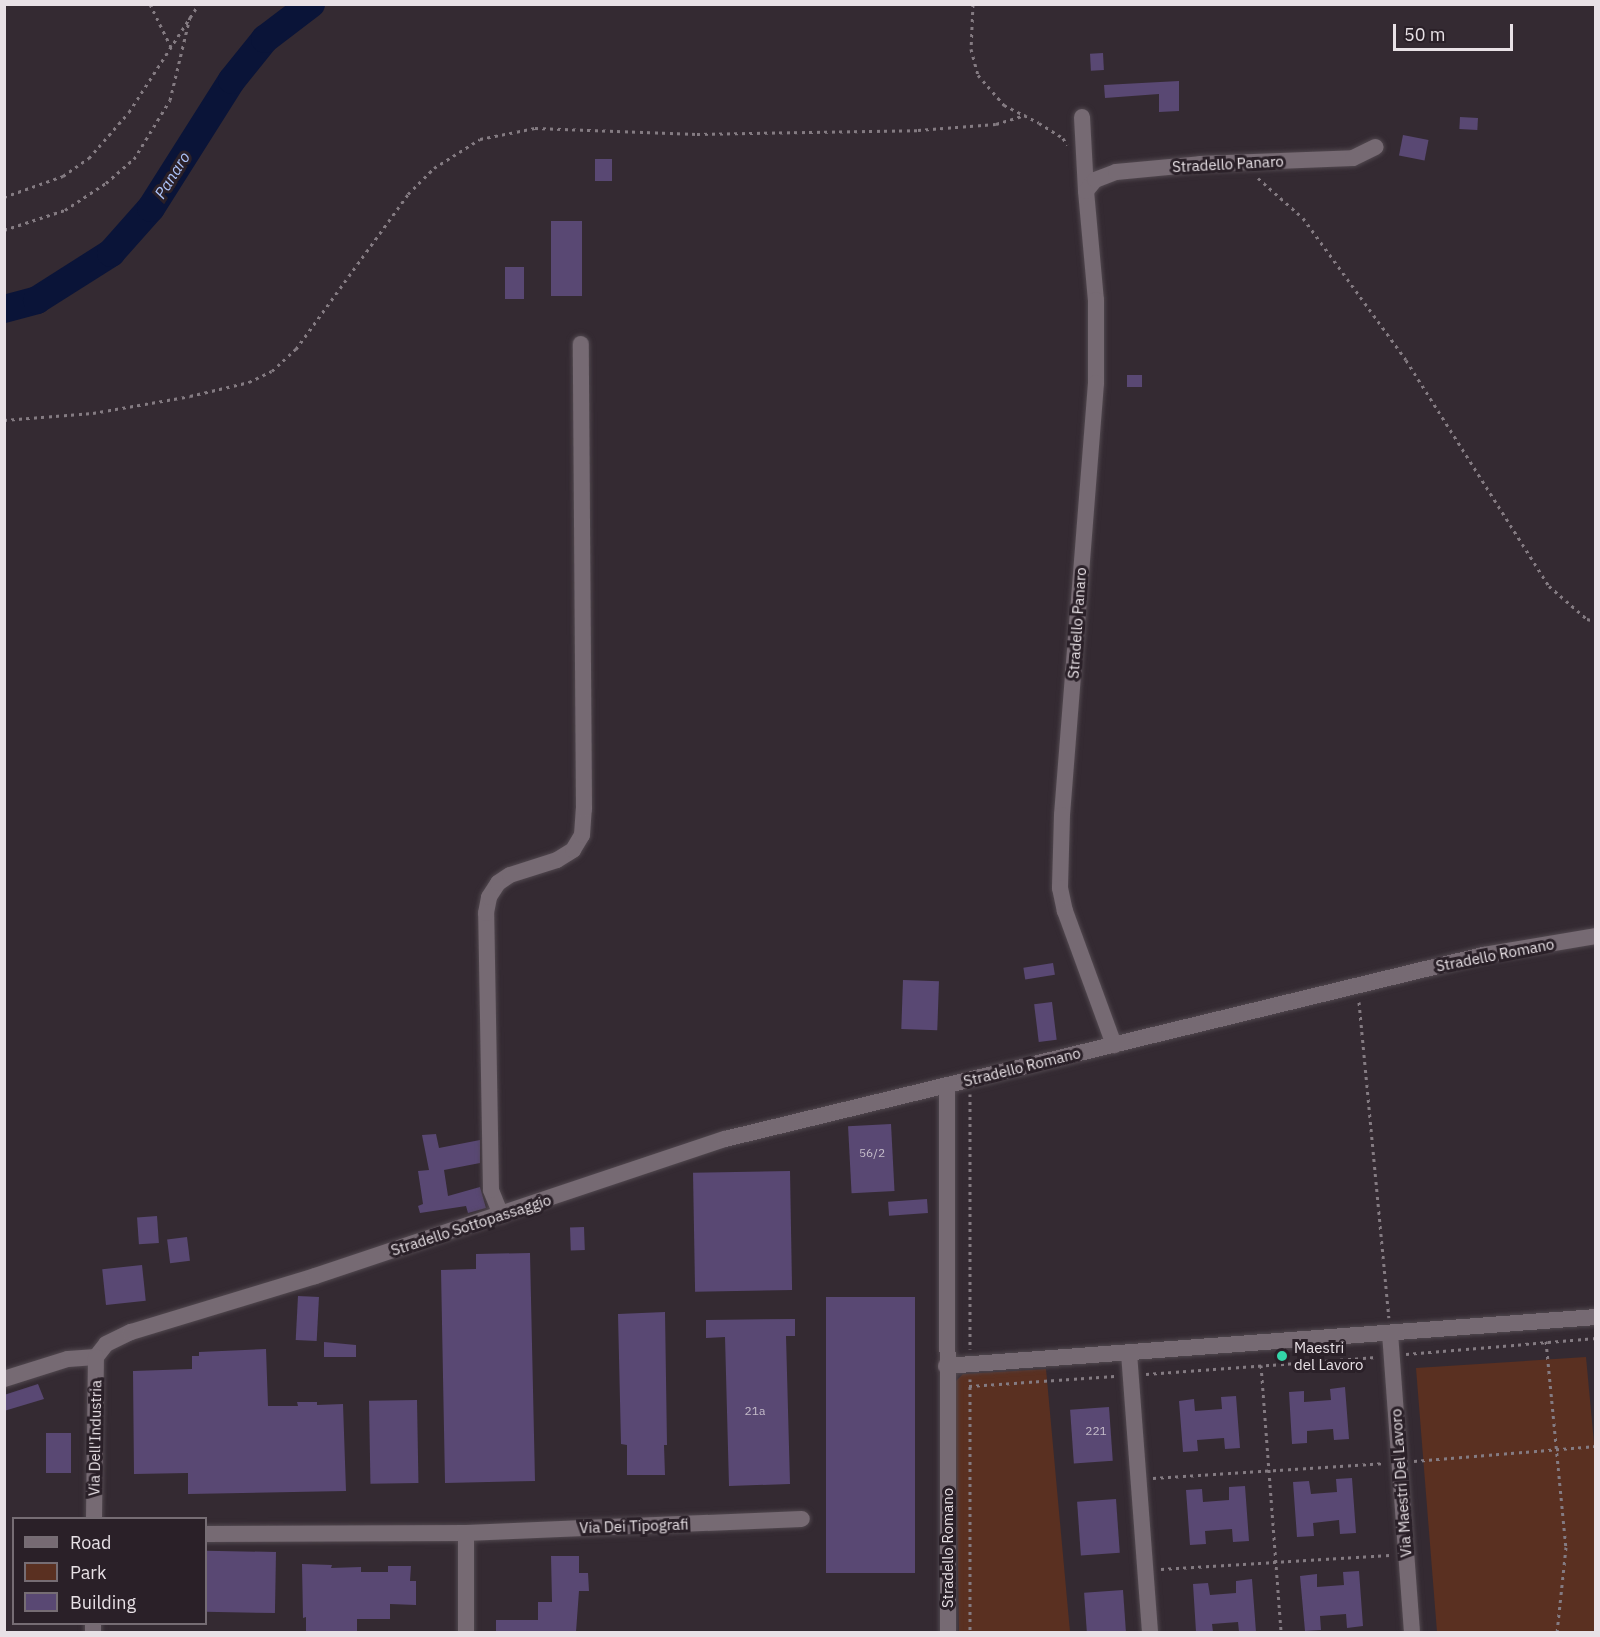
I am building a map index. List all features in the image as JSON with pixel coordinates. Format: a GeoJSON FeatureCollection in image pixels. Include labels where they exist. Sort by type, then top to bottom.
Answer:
{"type":"FeatureCollection","features":[{"type":"Feature","properties":{"kind":"street","name":"Stradello Panaro"},"geometry":{"type":"LineString","coordinates":[[1082,117],[1096,300],[1096,383],[1063,804],[1060,888],[1065,911],[1114,1045]]}},
{"type":"Feature","properties":{"kind":"street","name":"Stradello Panaro"},"geometry":{"type":"LineString","coordinates":[[1086,191],[1095,180],[1116,172],[1200,164],[1353,158],[1376,147]]}},
{"type":"Feature","properties":{"kind":"street"},"geometry":{"type":"LineString","coordinates":[[501,1215],[491,1190],[486,913],[489,897],[498,883],[510,875],[557,860],[573,850],[582,835],[584,809],[581,344]]}},
{"type":"Feature","properties":{"kind":"street","name":"Stradello Romano"},"geometry":{"type":"LineString","coordinates":[[948,1632],[946,1087],[970,1078],[1483,955],[1596,936]]}},
{"type":"Feature","properties":{"kind":"street","name":"Stradello Sottopassaggio"},"geometry":{"type":"LineString","coordinates":[[96,1357],[106,1344],[131,1332],[315,1276],[725,1139],[844,1109],[946,1087]]}},
{"type":"Feature","properties":{"kind":"street"},"geometry":{"type":"LineString","coordinates":[[946,1366],[1596,1317]]}},
{"type":"Feature","properties":{"kind":"street","name":"Via Maestri Del Lavoro"},"geometry":{"type":"LineString","coordinates":[[1390,1333],[1412,1632]]}},
{"type":"Feature","properties":{"kind":"street"},"geometry":{"type":"LineString","coordinates":[[1129,1353],[1150,1632]]}},
{"type":"Feature","properties":{"kind":"street"},"geometry":{"type":"LineString","coordinates":[[4,1379],[68,1359],[96,1357]]}},
{"type":"Feature","properties":{"kind":"street","name":"Via Dell'Industria"},"geometry":{"type":"LineString","coordinates":[[94,1517],[96,1357]]}},
{"type":"Feature","properties":{"kind":"street","name":"Via Dei Tipografi"},"geometry":{"type":"LineString","coordinates":[[207,1534],[466,1533],[802,1519]]}},
{"type":"Feature","properties":{"kind":"street"},"geometry":{"type":"LineString","coordinates":[[466,1533],[466,1632]]}},
{"type":"Feature","properties":{"kind":"path"},"geometry":{"type":"LineString","coordinates":[[150,4],[171,47]]}},
{"type":"Feature","properties":{"kind":"path"},"geometry":{"type":"LineString","coordinates":[[4,197],[63,176],[89,158],[129,112],[199,4]]}},
{"type":"Feature","properties":{"kind":"path"},"geometry":{"type":"LineString","coordinates":[[973,4],[971,49],[978,75],[1004,105],[1026,115],[1063,138],[1073,154]]}},
{"type":"Feature","properties":{"kind":"path"},"geometry":{"type":"LineString","coordinates":[[4,230],[65,210],[106,183],[134,159],[170,100],[190,17]]}},
{"type":"Feature","properties":{"kind":"path"},"geometry":{"type":"LineString","coordinates":[[4,420],[93,413],[190,396],[249,382],[272,370],[296,350],[394,211],[421,180],[453,153],[480,139],[535,128],[697,134],[918,130],[996,124],[1026,115]]}},
{"type":"Feature","properties":{"kind":"path"},"geometry":{"type":"LineString","coordinates":[[1252,172],[1303,218],[1406,360],[1549,586],[1587,619],[1596,621]]}},
{"type":"Feature","properties":{"kind":"path"},"geometry":{"type":"LineString","coordinates":[[1358,985],[1390,1333]]}},
{"type":"Feature","properties":{"kind":"path"},"geometry":{"type":"LineString","coordinates":[[970,1078],[970,1632]]}},
{"type":"Feature","properties":{"kind":"path"},"geometry":{"type":"LineString","coordinates":[[969,1386],[1596,1338]]}},
{"type":"Feature","properties":{"kind":"path"},"geometry":{"type":"LineString","coordinates":[[1546,1341],[1566,1547],[1557,1632]]}},
{"type":"Feature","properties":{"kind":"path"},"geometry":{"type":"LineString","coordinates":[[1261,1365],[1281,1632]]}},
{"type":"Feature","properties":{"kind":"path"},"geometry":{"type":"LineString","coordinates":[[1139,1479],[1400,1462],[1596,1446]]}},
{"type":"Feature","properties":{"kind":"path"},"geometry":{"type":"LineString","coordinates":[[1147,1570],[1407,1554]]}},
{"type":"Feature","properties":{"kind":"green space"},"geometry":{"type":"Polygon","coordinates":[[[1586,1357],[1596,1465],[1595,1632],[1437,1632],[1416,1368],[1586,1357]]]}},
{"type":"Feature","properties":{"kind":"green space"},"geometry":{"type":"Polygon","coordinates":[[[1046,1369],[1070,1632],[959,1632],[955,1382],[963,1374],[1046,1369]]]}},
{"type":"Feature","properties":{"kind":"building"},"geometry":{"type":"Polygon","coordinates":[[[1103,53],[1104,70],[1091,71],[1090,54],[1103,53]]]}},
{"type":"Feature","properties":{"kind":"building"},"geometry":{"type":"Polygon","coordinates":[[[1179,81],[1179,111],[1159,112],[1159,94],[1105,98],[1104,85],[1179,81]]]}},
{"type":"Feature","properties":{"kind":"building"},"geometry":{"type":"Polygon","coordinates":[[[1460,117],[1478,118],[1477,130],[1459,129],[1460,117]]]}},
{"type":"Feature","properties":{"kind":"building"},"geometry":{"type":"Polygon","coordinates":[[[1403,135],[1429,140],[1425,161],[1399,156],[1403,135]]]}},
{"type":"Feature","properties":{"kind":"building"},"geometry":{"type":"Polygon","coordinates":[[[595,159],[612,159],[612,181],[595,181],[595,159]]]}},
{"type":"Feature","properties":{"kind":"building"},"geometry":{"type":"Polygon","coordinates":[[[551,221],[582,221],[582,296],[551,296],[551,221]]]}},
{"type":"Feature","properties":{"kind":"building"},"geometry":{"type":"Polygon","coordinates":[[[505,267],[524,267],[524,299],[505,299],[505,267]]]}},
{"type":"Feature","properties":{"kind":"building"},"geometry":{"type":"Polygon","coordinates":[[[1127,375],[1142,375],[1142,387],[1127,387],[1127,375]]]}},
{"type":"Feature","properties":{"kind":"building"},"geometry":{"type":"Polygon","coordinates":[[[1053,963],[1055,975],[1025,980],[1023,968],[1053,963]]]}},
{"type":"Feature","properties":{"kind":"building"},"geometry":{"type":"Polygon","coordinates":[[[903,980],[939,981],[937,1030],[901,1029],[903,980]]]}},
{"type":"Feature","properties":{"kind":"building"},"geometry":{"type":"Polygon","coordinates":[[[1052,1002],[1057,1040],[1039,1042],[1034,1004],[1052,1002]]]}},
{"type":"Feature","properties":{"kind":"building"},"geometry":{"type":"Polygon","coordinates":[[[891,1124],[895,1191],[852,1193],[848,1126],[891,1124]]]}},
{"type":"Feature","properties":{"kind":"building"},"geometry":{"type":"Polygon","coordinates":[[[436,1134],[439,1148],[480,1140],[480,1163],[444,1170],[448,1196],[480,1187],[486,1208],[468,1213],[466,1206],[420,1213],[418,1206],[423,1204],[418,1171],[429,1170],[422,1135],[436,1134]]]}},
{"type":"Feature","properties":{"kind":"building"},"geometry":{"type":"Polygon","coordinates":[[[790,1171],[792,1290],[695,1292],[693,1173],[790,1171]]]}},
{"type":"Feature","properties":{"kind":"building"},"geometry":{"type":"Polygon","coordinates":[[[927,1199],[928,1213],[889,1216],[888,1202],[927,1199]]]}},
{"type":"Feature","properties":{"kind":"building"},"geometry":{"type":"Polygon","coordinates":[[[157,1216],[159,1243],[139,1244],[137,1217],[157,1216]]]}},
{"type":"Feature","properties":{"kind":"building"},"geometry":{"type":"Polygon","coordinates":[[[570,1227],[584,1227],[585,1250],[571,1250],[570,1227]]]}},
{"type":"Feature","properties":{"kind":"building"},"geometry":{"type":"Polygon","coordinates":[[[187,1237],[190,1261],[170,1263],[167,1239],[187,1237]]]}},
{"type":"Feature","properties":{"kind":"building"},"geometry":{"type":"Polygon","coordinates":[[[530,1253],[535,1481],[445,1483],[441,1270],[476,1269],[476,1254],[530,1253]]]}},
{"type":"Feature","properties":{"kind":"building"},"geometry":{"type":"Polygon","coordinates":[[[142,1265],[146,1301],[106,1305],[102,1269],[142,1265]]]}},
{"type":"Feature","properties":{"kind":"building"},"geometry":{"type":"Polygon","coordinates":[[[298,1296],[319,1297],[317,1341],[296,1340],[298,1296]]]}},
{"type":"Feature","properties":{"kind":"building"},"geometry":{"type":"Polygon","coordinates":[[[826,1297],[915,1297],[915,1573],[826,1573],[826,1297]]]}},
{"type":"Feature","properties":{"kind":"building"},"geometry":{"type":"Polygon","coordinates":[[[665,1312],[667,1445],[664,1445],[665,1475],[627,1475],[627,1445],[621,1444],[618,1314],[665,1312]]]}},
{"type":"Feature","properties":{"kind":"building"},"geometry":{"type":"Polygon","coordinates":[[[795,1319],[795,1336],[786,1336],[790,1484],[729,1486],[725,1337],[706,1338],[706,1320],[795,1319]]]}},
{"type":"Feature","properties":{"kind":"building"},"geometry":{"type":"Polygon","coordinates":[[[324,1342],[356,1345],[356,1357],[324,1357],[324,1342]]]}},
{"type":"Feature","properties":{"kind":"building"},"geometry":{"type":"Polygon","coordinates":[[[266,1349],[268,1406],[298,1406],[297,1402],[317,1402],[317,1405],[343,1404],[346,1491],[188,1494],[188,1473],[134,1474],[133,1371],[192,1369],[192,1356],[199,1356],[199,1352],[266,1349]]]}},
{"type":"Feature","properties":{"kind":"building"},"geometry":{"type":"Polygon","coordinates":[[[38,1384],[44,1399],[4,1411],[4,1395],[38,1384]]]}},
{"type":"Feature","properties":{"kind":"building"},"geometry":{"type":"Polygon","coordinates":[[[1345,1387],[1349,1439],[1334,1440],[1333,1429],[1307,1431],[1307,1443],[1292,1444],[1289,1392],[1304,1391],[1304,1402],[1331,1400],[1330,1389],[1345,1387]]]}},
{"type":"Feature","properties":{"kind":"building"},"geometry":{"type":"Polygon","coordinates":[[[1236,1396],[1240,1448],[1225,1449],[1224,1438],[1197,1440],[1198,1451],[1183,1452],[1179,1401],[1194,1399],[1195,1411],[1222,1409],[1221,1397],[1236,1396]]]}},
{"type":"Feature","properties":{"kind":"building"},"geometry":{"type":"Polygon","coordinates":[[[417,1400],[418,1483],[370,1484],[369,1401],[417,1400]]]}},
{"type":"Feature","properties":{"kind":"building"},"geometry":{"type":"Polygon","coordinates":[[[1109,1407],[1113,1461],[1074,1464],[1070,1410],[1109,1407]]]}},
{"type":"Feature","properties":{"kind":"building"},"geometry":{"type":"Polygon","coordinates":[[[46,1433],[71,1433],[71,1473],[46,1473],[46,1433]]]}},
{"type":"Feature","properties":{"kind":"building"},"geometry":{"type":"Polygon","coordinates":[[[1352,1478],[1356,1533],[1340,1534],[1339,1520],[1313,1523],[1314,1536],[1297,1537],[1293,1482],[1309,1481],[1311,1494],[1337,1492],[1336,1479],[1352,1478]]]}},
{"type":"Feature","properties":{"kind":"building"},"geometry":{"type":"Polygon","coordinates":[[[1245,1486],[1249,1541],[1233,1542],[1232,1529],[1205,1531],[1206,1544],[1190,1545],[1186,1490],[1202,1489],[1203,1502],[1229,1500],[1229,1487],[1245,1486]]]}},
{"type":"Feature","properties":{"kind":"building"},"geometry":{"type":"Polygon","coordinates":[[[1116,1499],[1120,1553],[1081,1556],[1077,1502],[1116,1499]]]}},
{"type":"Feature","properties":{"kind":"building"},"geometry":{"type":"Polygon","coordinates":[[[207,1551],[276,1552],[275,1613],[207,1612],[207,1551]]]}},
{"type":"Feature","properties":{"kind":"building"},"geometry":{"type":"Polygon","coordinates":[[[551,1556],[579,1556],[579,1573],[588,1573],[589,1591],[579,1591],[576,1632],[496,1632],[496,1620],[538,1620],[538,1602],[552,1602],[551,1556]]]}},
{"type":"Feature","properties":{"kind":"building"},"geometry":{"type":"Polygon","coordinates":[[[302,1564],[332,1565],[331,1568],[361,1567],[361,1572],[388,1572],[388,1566],[411,1566],[410,1581],[416,1581],[416,1605],[390,1604],[390,1619],[357,1619],[357,1631],[306,1631],[306,1617],[303,1618],[302,1564]]]}},
{"type":"Feature","properties":{"kind":"building"},"geometry":{"type":"Polygon","coordinates":[[[1359,1571],[1363,1626],[1347,1628],[1346,1614],[1320,1616],[1321,1630],[1305,1631],[1300,1576],[1317,1574],[1317,1587],[1344,1585],[1343,1572],[1359,1571]]]}},
{"type":"Feature","properties":{"kind":"building"},"geometry":{"type":"Polygon","coordinates":[[[1252,1579],[1256,1632],[1239,1632],[1238,1622],[1212,1624],[1213,1632],[1196,1632],[1193,1584],[1208,1583],[1210,1595],[1236,1593],[1236,1581],[1252,1579]]]}},
{"type":"Feature","properties":{"kind":"building"},"geometry":{"type":"Polygon","coordinates":[[[1123,1590],[1126,1632],[1087,1632],[1084,1593],[1123,1590]]]}},
{"type":"Feature","properties":{"kind":"waterway","name":"Panaro"},"geometry":{"type":"LineString","coordinates":[[4,309],[37,300],[111,253],[151,208],[232,80],[265,39],[311,4]]}},
{"type":"Feature","properties":{"kind":"place","name":"Maestri del Lavoro"},"geometry":{"type":"Point","coordinates":[1282,1356]}}]}
